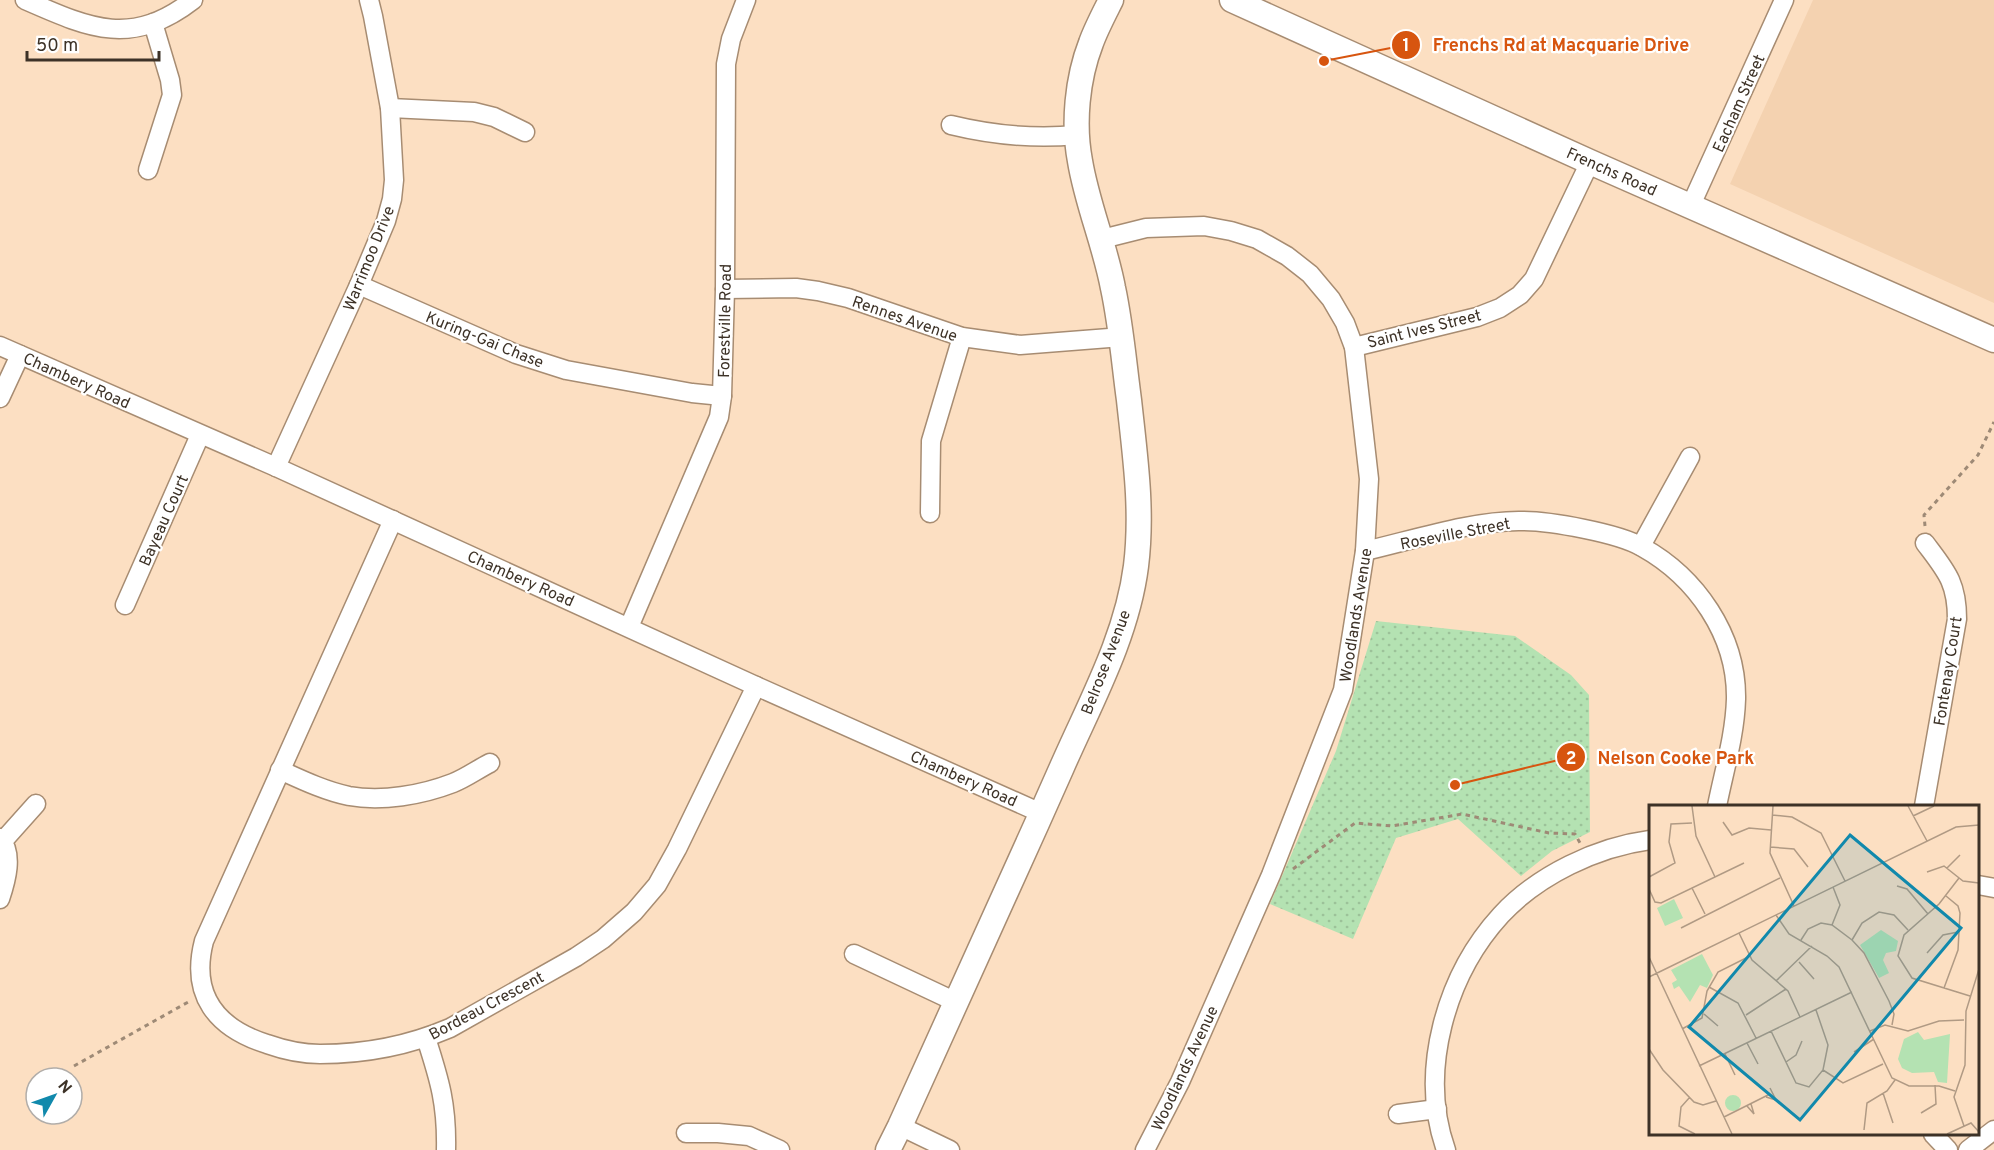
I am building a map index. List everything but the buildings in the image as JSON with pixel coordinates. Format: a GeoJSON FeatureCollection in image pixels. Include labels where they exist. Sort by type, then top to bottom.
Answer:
{"type":"FeatureCollection","features":[{"type":"Feature","properties":{"kind":"street"},"geometry":{"type":"LineString","coordinates":[[25,0],[97,28],[121,29],[153,23],[177,12],[193,0]]}},
{"type":"Feature","properties":{"kind":"street","name":"Warrimoo Drive"},"geometry":{"type":"LineString","coordinates":[[276,467],[359,285],[386,221],[392,199],[394,180],[390,108],[369,0]]}},
{"type":"Feature","properties":{"kind":"street","name":"Belrose Avenue"},"geometry":{"type":"LineString","coordinates":[[888,1150],[1116,643],[1128,606],[1136,568],[1139,522],[1138,477],[1122,337],[1114,289],[1080,161],[1077,135],[1082,73],[1090,44],[1110,0]]}},
{"type":"Feature","properties":{"kind":"street","name":"Frenchs Road"},"geometry":{"type":"LineString","coordinates":[[1232,0],[1275,9],[1590,162],[1994,340]]}},
{"type":"Feature","properties":{"kind":"street","name":"Eacham Street"},"geometry":{"type":"LineString","coordinates":[[1691,205],[1784,0]]}},
{"type":"Feature","properties":{"kind":"street","name":"Forestville Road"},"geometry":{"type":"LineString","coordinates":[[629,627],[712,439],[719,417],[722,396],[725,289],[726,64],[740,2]]}},
{"type":"Feature","properties":{"kind":"street"},"geometry":{"type":"LineString","coordinates":[[148,170],[172,96],[170,80],[153,23]]}},
{"type":"Feature","properties":{"kind":"street"},"geometry":{"type":"LineString","coordinates":[[390,108],[474,112],[494,117],[525,132]]}},
{"type":"Feature","properties":{"kind":"street"},"geometry":{"type":"LineString","coordinates":[[951,125],[978,131],[1044,138],[1077,135]]}},
{"type":"Feature","properties":{"kind":"street","name":"Saint Ives Street"},"geometry":{"type":"LineString","coordinates":[[1354,347],[1477,317],[1500,308],[1520,295],[1533,279],[1590,162]]}},
{"type":"Feature","properties":{"kind":"street","name":"Woodlands Avenue"},"geometry":{"type":"LineString","coordinates":[[1102,239],[1146,228],[1204,226],[1257,239],[1287,256],[1310,274],[1331,299],[1345,323],[1354,347],[1369,479],[1365,551],[1343,690],[1271,875],[1180,1082],[1145,1150]]}},
{"type":"Feature","properties":{"kind":"street","name":"Kuring-Gai Chase"},"geometry":{"type":"LineString","coordinates":[[359,285],[516,354],[566,370],[692,393],[722,396]]}},
{"type":"Feature","properties":{"kind":"street","name":"Rennes Avenue"},"geometry":{"type":"LineString","coordinates":[[725,289],[796,288],[818,291],[848,298],[962,337],[1020,345],[1122,337]]}},
{"type":"Feature","properties":{"kind":"street"},"geometry":{"type":"LineString","coordinates":[[930,513],[931,441],[962,337]]}},
{"type":"Feature","properties":{"kind":"street","name":"Chambery Road"},"geometry":{"type":"LineString","coordinates":[[0,346],[276,467],[1041,813]]}},
{"type":"Feature","properties":{"kind":"street"},"geometry":{"type":"LineString","coordinates":[[0,398],[20,355]]}},
{"type":"Feature","properties":{"kind":"street","name":"Bayeau Court"},"geometry":{"type":"LineString","coordinates":[[125,605],[200,435]]}},
{"type":"Feature","properties":{"kind":"street"},"geometry":{"type":"LineString","coordinates":[[1641,546],[1690,457]]}},
{"type":"Feature","properties":{"kind":"street","name":"Bordeau Crescent"},"geometry":{"type":"LineString","coordinates":[[393,520],[204,941],[199,958],[204,993],[212,1009],[227,1026],[251,1039],[286,1050],[320,1054],[402,1045],[450,1028],[576,957],[603,939],[634,912],[657,885],[677,849],[756,686]]}},
{"type":"Feature","properties":{"kind":"street","name":"Roseville Street"},"geometry":{"type":"LineString","coordinates":[[1365,551],[1482,525],[1522,521],[1567,526],[1610,536],[1641,546],[1673,568],[1699,595],[1716,621],[1727,644],[1733,673],[1736,698],[1732,736],[1717,805]]}},
{"type":"Feature","properties":{"kind":"street","name":"Fontenay Court"},"geometry":{"type":"LineString","coordinates":[[1924,805],[1957,619],[1957,597],[1952,582],[1925,543]]}},
{"type":"Feature","properties":{"kind":"street"},"geometry":{"type":"LineString","coordinates":[[280,770],[316,786],[348,796],[374,798],[430,790],[455,782],[490,763]]}},
{"type":"Feature","properties":{"kind":"street"},"geometry":{"type":"LineString","coordinates":[[0,899],[9,858],[8,850],[2,840],[36,804]]}},
{"type":"Feature","properties":{"kind":"street"},"geometry":{"type":"LineString","coordinates":[[1446,1150],[1437,1109],[1435,1074],[1440,1037],[1449,1003],[1480,941],[1502,914],[1526,893],[1554,874],[1610,848],[1649,840]]}},
{"type":"Feature","properties":{"kind":"street"},"geometry":{"type":"LineString","coordinates":[[1979,885],[1994,888]]}},
{"type":"Feature","properties":{"kind":"street"},"geometry":{"type":"LineString","coordinates":[[854,954],[956,1002]]}},
{"type":"Feature","properties":{"kind":"street"},"geometry":{"type":"LineString","coordinates":[[426,1038],[444,1097],[446,1150]]}},
{"type":"Feature","properties":{"kind":"street"},"geometry":{"type":"LineString","coordinates":[[1398,1113],[1437,1109]]}},
{"type":"Feature","properties":{"kind":"street"},"geometry":{"type":"LineString","coordinates":[[900,1126],[950,1150]]}},
{"type":"Feature","properties":{"kind":"street"},"geometry":{"type":"LineString","coordinates":[[1968,1150],[1994,1130]]}},
{"type":"Feature","properties":{"kind":"street"},"geometry":{"type":"LineString","coordinates":[[686,1133],[749,1136],[780,1150]]}},
{"type":"Feature","properties":{"kind":"street"},"geometry":{"type":"LineString","coordinates":[[1934,1135],[1948,1150]]}},
{"type":"Feature","properties":{"kind":"path"},"geometry":{"type":"LineString","coordinates":[[1925,543],[1924,515],[1978,456],[1994,422]]}},
{"type":"Feature","properties":{"kind":"path"},"geometry":{"type":"LineString","coordinates":[[1271,875],[1280,879],[1355,823],[1392,826],[1462,814],[1549,833],[1575,834],[1587,858]]}},
{"type":"Feature","properties":{"kind":"path"},"geometry":{"type":"LineString","coordinates":[[74,1066],[204,993]]}},
{"type":"Feature","properties":{"kind":"shaded area"},"geometry":{"type":"Polygon","coordinates":[[[1813,0],[1994,0],[1994,303],[1730,184],[1813,0]]]}},
{"type":"Feature","properties":{"kind":"green space"},"geometry":{"type":"Polygon","coordinates":[[[1376,621],[1515,636],[1571,675],[1589,695],[1590,832],[1552,851],[1521,876],[1458,819],[1396,838],[1353,939],[1270,904],[1336,751],[1376,621]]]}},
{"type":"Feature","properties":{"kind":"place","name":"Frenchs Rd at Macquarie Drive"},"geometry":{"type":"Point","coordinates":[1324,61]}},
{"type":"Feature","properties":{"kind":"place","name":"Nelson Cooke Park"},"geometry":{"type":"Point","coordinates":[1455,785]}}]}
